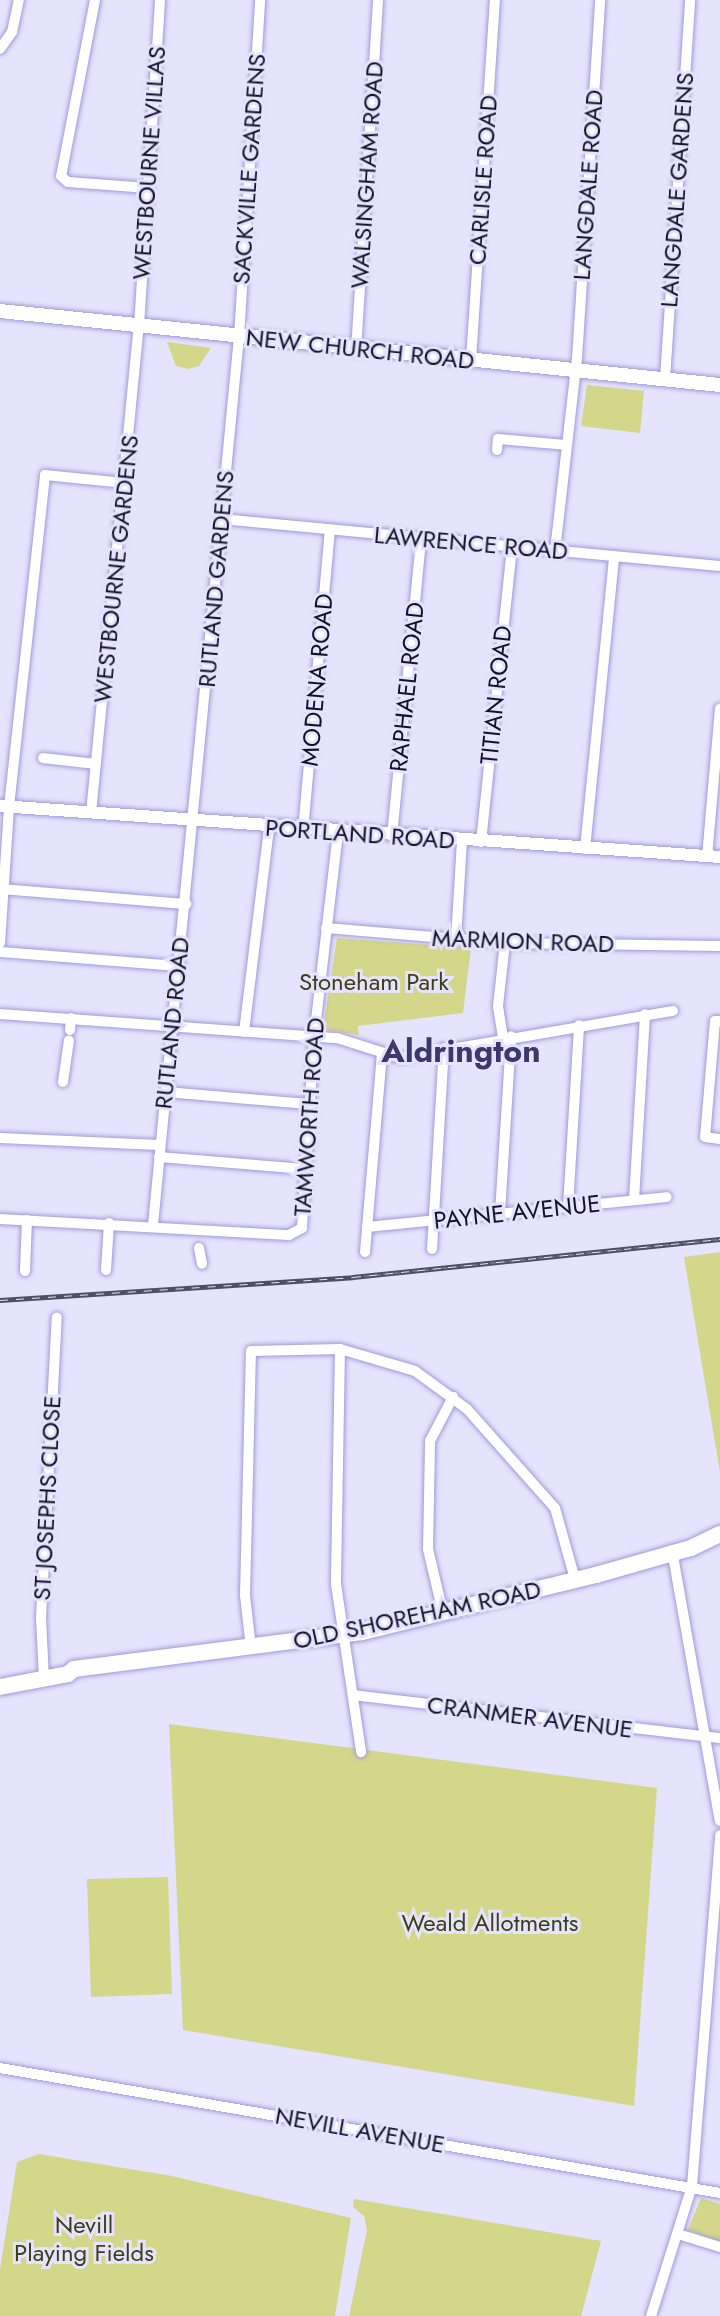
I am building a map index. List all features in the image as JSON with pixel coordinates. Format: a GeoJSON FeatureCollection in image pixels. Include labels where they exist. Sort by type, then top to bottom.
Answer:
{"type":"FeatureCollection","features":[{"type":"Feature","properties":{"kind":"main road","name":"NEW CHURCH ROAD"},"geometry":{"type":"LineString","coordinates":[[0,311],[356,351],[720,385]]}},
{"type":"Feature","properties":{"kind":"main road","name":"OLD SHOREHAM ROAD"},"geometry":{"type":"LineString","coordinates":[[672,1550],[686,1538],[720,1525]]}},
{"type":"Feature","properties":{"kind":"main road","name":"OLD SHOREHAM ROAD"},"geometry":{"type":"LineString","coordinates":[[0,1687],[44,1674],[66,1664],[74,1669],[344,1636],[575,1579],[672,1550],[691,1548],[720,1535]]}},
{"type":"Feature","properties":{"kind":"main road","name":"OLD SHOREHAM ROAD"},"geometry":{"type":"LineString","coordinates":[[0,1678],[44,1674]]}},
{"type":"Feature","properties":{"kind":"street"},"geometry":{"type":"LineString","coordinates":[[0,49],[12,32],[19,0]]}},
{"type":"Feature","properties":{"kind":"street"},"geometry":{"type":"LineString","coordinates":[[95,0],[61,178],[148,188]]}},
{"type":"Feature","properties":{"kind":"street","name":"WESTBOURNE VILLAS"},"geometry":{"type":"LineString","coordinates":[[139,326],[160,0]]}},
{"type":"Feature","properties":{"kind":"street","name":"SACKVILLE GARDENS"},"geometry":{"type":"LineString","coordinates":[[239,337],[260,0]]}},
{"type":"Feature","properties":{"kind":"street","name":"WALSINGHAM ROAD"},"geometry":{"type":"LineString","coordinates":[[356,351],[378,0]]}},
{"type":"Feature","properties":{"kind":"street","name":"CARLISLE ROAD"},"geometry":{"type":"LineString","coordinates":[[471,360],[495,0]]}},
{"type":"Feature","properties":{"kind":"street","name":"LANGDALE ROAD"},"geometry":{"type":"LineString","coordinates":[[555,551],[575,370],[600,0]]}},
{"type":"Feature","properties":{"kind":"street","name":"LANGDALE GARDENS"},"geometry":{"type":"LineString","coordinates":[[665,379],[690,0]]}},
{"type":"Feature","properties":{"kind":"street","name":"WESTBOURNE GARDENS"},"geometry":{"type":"LineString","coordinates":[[91,813],[139,326]]}},
{"type":"Feature","properties":{"kind":"street","name":"RUTLAND GARDENS"},"geometry":{"type":"LineString","coordinates":[[193,821],[239,337]]}},
{"type":"Feature","properties":{"kind":"street"},"geometry":{"type":"LineString","coordinates":[[497,450],[498,439],[566,445]]}},
{"type":"Feature","properties":{"kind":"street"},"geometry":{"type":"LineString","coordinates":[[0,943],[5,807],[45,475],[125,483]]}},
{"type":"Feature","properties":{"kind":"street","name":"LAWRENCE ROAD"},"geometry":{"type":"LineString","coordinates":[[221,519],[720,566]]}},
{"type":"Feature","properties":{"kind":"street","name":"MODENA ROAD"},"geometry":{"type":"LineString","coordinates":[[303,831],[330,530]]}},
{"type":"Feature","properties":{"kind":"street","name":"RAPHAEL ROAD"},"geometry":{"type":"LineString","coordinates":[[392,836],[421,538]]}},
{"type":"Feature","properties":{"kind":"street","name":"TITIAN ROAD"},"geometry":{"type":"LineString","coordinates":[[481,842],[512,547]]}},
{"type":"Feature","properties":{"kind":"street"},"geometry":{"type":"LineString","coordinates":[[585,849],[614,557]]}},
{"type":"Feature","properties":{"kind":"street"},"geometry":{"type":"LineString","coordinates":[[714,857],[720,709]]}},
{"type":"Feature","properties":{"kind":"street"},"geometry":{"type":"LineString","coordinates":[[43,758],[96,764]]}},
{"type":"Feature","properties":{"kind":"street","name":"PORTLAND ROAD"},"geometry":{"type":"LineString","coordinates":[[5,807],[269,829],[714,857]]}},
{"type":"Feature","properties":{"kind":"street","name":"RUTLAND ROAD"},"geometry":{"type":"LineString","coordinates":[[153,1225],[193,821]]}},
{"type":"Feature","properties":{"kind":"street"},"geometry":{"type":"LineString","coordinates":[[244,1032],[269,829]]}},
{"type":"Feature","properties":{"kind":"street","name":"TAMWORTH ROAD"},"geometry":{"type":"LineString","coordinates":[[200,1238],[297,1233],[302,1228],[314,1037],[338,833]]}},
{"type":"Feature","properties":{"kind":"street"},"geometry":{"type":"LineString","coordinates":[[456,939],[462,841]]}},
{"type":"Feature","properties":{"kind":"street"},"geometry":{"type":"LineString","coordinates":[[2,890],[186,904]]}},
{"type":"Feature","properties":{"kind":"street","name":"MARMION ROAD"},"geometry":{"type":"LineString","coordinates":[[326,928],[505,943],[720,946]]}},
{"type":"Feature","properties":{"kind":"street"},"geometry":{"type":"LineString","coordinates":[[500,1213],[507,1037],[498,1006],[505,943]]}},
{"type":"Feature","properties":{"kind":"street"},"geometry":{"type":"LineString","coordinates":[[0,952],[178,965]]}},
{"type":"Feature","properties":{"kind":"street"},"geometry":{"type":"LineString","coordinates":[[0,1014],[352,1041],[382,1054],[400,1058],[507,1037],[673,1011]]}},
{"type":"Feature","properties":{"kind":"street"},"geometry":{"type":"LineString","coordinates":[[634,1200],[645,1014]]}},
{"type":"Feature","properties":{"kind":"street"},"geometry":{"type":"LineString","coordinates":[[63,1082],[71,1018]]}},
{"type":"Feature","properties":{"kind":"street"},"geometry":{"type":"LineString","coordinates":[[720,1021],[715,1021],[705,1137],[720,1139]]}},
{"type":"Feature","properties":{"kind":"street"},"geometry":{"type":"LineString","coordinates":[[568,1207],[579,1025]]}},
{"type":"Feature","properties":{"kind":"street"},"geometry":{"type":"LineString","coordinates":[[432,1249],[444,1048]]}},
{"type":"Feature","properties":{"kind":"street"},"geometry":{"type":"LineString","coordinates":[[365,1252],[382,1054]]}},
{"type":"Feature","properties":{"kind":"street"},"geometry":{"type":"LineString","coordinates":[[165,1092],[309,1104]]}},
{"type":"Feature","properties":{"kind":"street"},"geometry":{"type":"LineString","coordinates":[[0,1138],[159,1145]]}},
{"type":"Feature","properties":{"kind":"street"},"geometry":{"type":"LineString","coordinates":[[159,1157],[305,1168]]}},
{"type":"Feature","properties":{"kind":"street","name":"PAYNE AVENUE"},"geometry":{"type":"LineString","coordinates":[[367,1227],[667,1197]]}},
{"type":"Feature","properties":{"kind":"street"},"geometry":{"type":"LineString","coordinates":[[0,1219],[153,1225],[200,1238],[202,1264]]}},
{"type":"Feature","properties":{"kind":"street"},"geometry":{"type":"LineString","coordinates":[[25,1271],[27,1220]]}},
{"type":"Feature","properties":{"kind":"street"},"geometry":{"type":"LineString","coordinates":[[106,1270],[109,1223]]}},
{"type":"Feature","properties":{"kind":"street","name":"ST JOSEPHS CLOSE"},"geometry":{"type":"LineString","coordinates":[[44,1674],[41,1618],[57,1317]]}},
{"type":"Feature","properties":{"kind":"street"},"geometry":{"type":"LineString","coordinates":[[340,1349],[336,1584],[361,1752]]}},
{"type":"Feature","properties":{"kind":"street"},"geometry":{"type":"LineString","coordinates":[[251,1648],[245,1595],[248,1354],[340,1349],[395,1361],[453,1397],[555,1508],[575,1579]]}},
{"type":"Feature","properties":{"kind":"street"},"geometry":{"type":"LineString","coordinates":[[443,1613],[428,1549],[430,1441],[453,1397]]}},
{"type":"Feature","properties":{"kind":"street"},"geometry":{"type":"LineString","coordinates":[[672,1550],[720,1821]]}},
{"type":"Feature","properties":{"kind":"street","name":"CRANMER AVENUE"},"geometry":{"type":"LineString","coordinates":[[353,1695],[706,1740],[720,1738]]}},
{"type":"Feature","properties":{"kind":"street"},"geometry":{"type":"LineString","coordinates":[[651,2316],[692,2186],[720,1835]]}},
{"type":"Feature","properties":{"kind":"street","name":"NEVILL AVENUE"},"geometry":{"type":"LineString","coordinates":[[0,2068],[692,2186],[720,2193]]}},
{"type":"Feature","properties":{"kind":"street"},"geometry":{"type":"LineString","coordinates":[[678,2234],[720,2247]]}},
{"type":"Feature","properties":{"kind":"green space"},"geometry":{"type":"Polygon","coordinates":[[[167,342],[211,348],[199,366],[188,369],[176,366],[167,342]]]}},
{"type":"Feature","properties":{"kind":"green space"},"geometry":{"type":"Polygon","coordinates":[[[587,385],[644,391],[640,433],[581,426],[587,385]]]}},
{"type":"Feature","properties":{"kind":"green space","name":"Stoneham Park"},"geometry":{"type":"Polygon","coordinates":[[[337,938],[471,948],[463,1013],[358,1026],[359,1035],[323,1029],[337,938]]]}},
{"type":"Feature","properties":{"kind":"green space"},"geometry":{"type":"Polygon","coordinates":[[[720,1252],[720,1472],[684,1257],[720,1252]]]}},
{"type":"Feature","properties":{"kind":"green space","name":"Weald Allotments"},"geometry":{"type":"Polygon","coordinates":[[[169,1724],[657,1788],[634,2106],[183,2030],[169,1724]]]}},
{"type":"Feature","properties":{"kind":"green space"},"geometry":{"type":"Polygon","coordinates":[[[168,1877],[172,1994],[91,1997],[87,1879],[168,1877]]]}},
{"type":"Feature","properties":{"kind":"green space","name":"Nevill Playing Fields"},"geometry":{"type":"Polygon","coordinates":[[[39,2154],[172,2176],[351,2218],[335,2316],[0,2316],[0,2269],[17,2162],[39,2154]]]}},
{"type":"Feature","properties":{"kind":"green space"},"geometry":{"type":"Polygon","coordinates":[[[701,2198],[720,2204],[720,2242],[688,2230],[701,2198]]]}},
{"type":"Feature","properties":{"kind":"green space"},"geometry":{"type":"Polygon","coordinates":[[[354,2199],[601,2241],[581,2316],[349,2316],[367,2230],[364,2216],[353,2207],[354,2199]]]}},
{"type":"Feature","properties":{"kind":"railway"},"geometry":{"type":"LineString","coordinates":[[0,1300],[353,1277],[720,1239]]}},
{"type":"Feature","properties":{"kind":"district","name":"Aldrington"},"geometry":{"type":"Point","coordinates":[461,1051]}}]}
